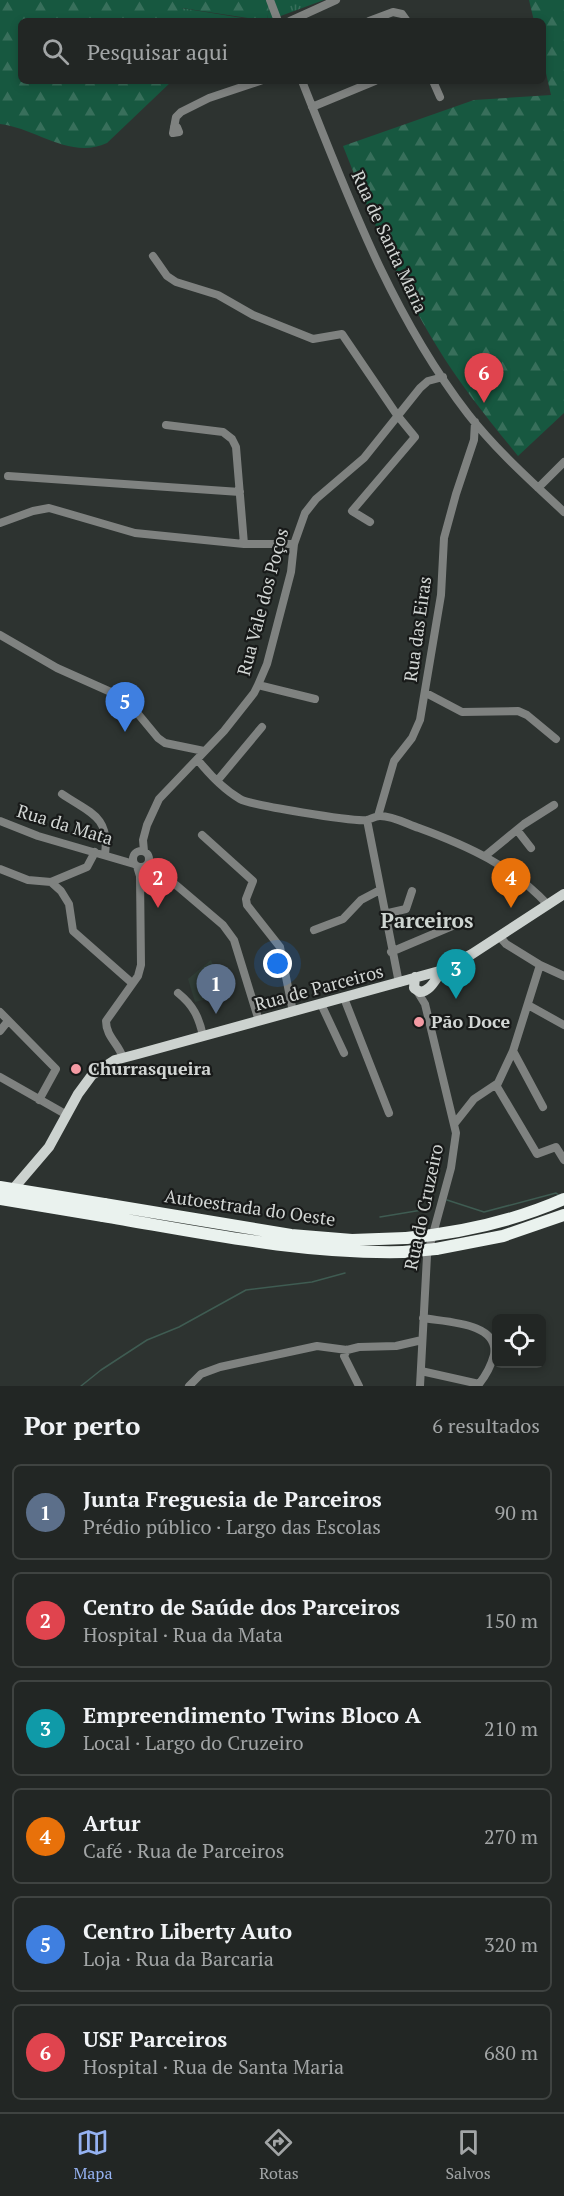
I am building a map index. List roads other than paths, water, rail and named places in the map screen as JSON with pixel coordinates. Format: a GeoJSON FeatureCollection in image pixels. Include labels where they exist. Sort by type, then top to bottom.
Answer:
{"type":"FeatureCollection","features":[{"type":"Feature","properties":{"kind":"highway","name":"Autoestrada do Oeste"},"geometry":{"type":"LineString","coordinates":[[0,1187],[291,1247],[357,1253],[436,1249],[487,1240],[524,1230],[564,1215]]}},
{"type":"Feature","properties":{"kind":"highway","name":"Autoestrada do Oeste"},"geometry":{"type":"LineString","coordinates":[[0,1199],[104,1210],[291,1235],[352,1240],[406,1238],[482,1226],[564,1199]]}},
{"type":"Feature","properties":{"kind":"main road","name":"Rua de Parceiros"},"geometry":{"type":"LineString","coordinates":[[0,1204],[49,1147],[66,1115],[92,1075],[119,1059],[399,983],[422,984],[564,894]]}},
{"type":"Feature","properties":{"kind":"street"},"geometry":{"type":"LineString","coordinates":[[270,0],[277,18]]}},
{"type":"Feature","properties":{"kind":"street"},"geometry":{"type":"LineString","coordinates":[[297,18],[336,0]]}},
{"type":"Feature","properties":{"kind":"street"},"geometry":{"type":"LineString","coordinates":[[377,18],[393,12],[402,14],[404,18]]}},
{"type":"Feature","properties":{"kind":"street"},"geometry":{"type":"LineString","coordinates":[[174,127],[176,117],[181,112],[209,98],[251,84]]}},
{"type":"Feature","properties":{"kind":"street","name":"Rua de Santa Maria"},"geometry":{"type":"LineString","coordinates":[[303,84],[375,259],[401,311],[433,363],[475,422],[564,512]]}},
{"type":"Feature","properties":{"kind":"street"},"geometry":{"type":"LineString","coordinates":[[312,107],[368,84]]}},
{"type":"Feature","properties":{"kind":"street"},"geometry":{"type":"LineString","coordinates":[[434,84],[440,97]]}},
{"type":"Feature","properties":{"kind":"street"},"geometry":{"type":"LineString","coordinates":[[153,256],[167,276],[176,282],[218,295],[253,315],[313,339],[342,334],[397,415],[416,437],[352,511],[370,522]]}},
{"type":"Feature","properties":{"kind":"street","name":"Rua Vale dos Poços"},"geometry":{"type":"LineString","coordinates":[[138,852],[159,799],[239,712],[258,685],[267,664],[291,572],[294,544],[301,522],[310,506],[364,458],[397,415],[428,381],[433,363]]}},
{"type":"Feature","properties":{"kind":"street","name":"Rua Vale dos Poços"},"geometry":{"type":"LineString","coordinates":[[428,381],[442,376]]}},
{"type":"Feature","properties":{"kind":"street","name":"Rua das Eiras"},"geometry":{"type":"LineString","coordinates":[[378,816],[394,761],[412,738],[420,720],[442,589],[444,538],[474,440],[475,422]]}},
{"type":"Feature","properties":{"kind":"street"},"geometry":{"type":"LineString","coordinates":[[166,425],[223,432],[232,438],[236,447],[244,544]]}},
{"type":"Feature","properties":{"kind":"street"},"geometry":{"type":"LineString","coordinates":[[474,440],[484,432]]}},
{"type":"Feature","properties":{"kind":"street"},"geometry":{"type":"LineString","coordinates":[[538,488],[564,462]]}},
{"type":"Feature","properties":{"kind":"street"},"geometry":{"type":"LineString","coordinates":[[8,476],[240,492]]}},
{"type":"Feature","properties":{"kind":"street"},"geometry":{"type":"LineString","coordinates":[[0,523],[33,511],[49,508],[135,533],[244,544],[294,544]]}},
{"type":"Feature","properties":{"kind":"street"},"geometry":{"type":"LineString","coordinates":[[0,635],[57,668],[113,693],[134,710],[165,743],[204,751]]}},
{"type":"Feature","properties":{"kind":"street"},"geometry":{"type":"LineString","coordinates":[[258,685],[315,699]]}},
{"type":"Feature","properties":{"kind":"street"},"geometry":{"type":"LineString","coordinates":[[426,693],[462,712],[518,711],[532,719],[556,739]]}},
{"type":"Feature","properties":{"kind":"street"},"geometry":{"type":"LineString","coordinates":[[217,781],[262,727]]}},
{"type":"Feature","properties":{"kind":"street"},"geometry":{"type":"LineString","coordinates":[[197,759],[207,773],[242,801],[343,819],[367,820],[378,816],[396,820],[465,845],[500,864],[548,905]]}},
{"type":"Feature","properties":{"kind":"street"},"geometry":{"type":"LineString","coordinates":[[62,795],[101,821],[107,836],[105,855]]}},
{"type":"Feature","properties":{"kind":"street"},"geometry":{"type":"LineString","coordinates":[[485,856],[517,830],[554,805]]}},
{"type":"Feature","properties":{"kind":"street"},"geometry":{"type":"LineString","coordinates":[[367,820],[399,983]]}},
{"type":"Feature","properties":{"kind":"street","name":"Rua da Mata"},"geometry":{"type":"LineString","coordinates":[[0,821],[38,836],[139,865]]}},
{"type":"Feature","properties":{"kind":"street"},"geometry":{"type":"LineString","coordinates":[[517,830],[531,848]]}},
{"type":"Feature","properties":{"kind":"street"},"geometry":{"type":"LineString","coordinates":[[202,835],[253,881],[246,899],[247,905],[280,947],[294,1012]]}},
{"type":"Feature","properties":{"kind":"street"},"geometry":{"type":"LineString","coordinates":[[0,869],[28,880],[51,882],[87,867],[95,852]]}},
{"type":"Feature","properties":{"kind":"street"},"geometry":{"type":"LineString","coordinates":[[119,1059],[122,1052],[110,1037],[106,1021],[138,976],[141,965],[140,876],[139,865],[132,859],[138,852],[149,858],[139,865]]}},
{"type":"Feature","properties":{"kind":"street","name":"Rua da Mata"},"geometry":{"type":"LineString","coordinates":[[122,859],[138,852]]}},
{"type":"Feature","properties":{"kind":"street"},"geometry":{"type":"LineString","coordinates":[[51,882],[61,891],[69,904],[73,931],[132,983]]}},
{"type":"Feature","properties":{"kind":"street"},"geometry":{"type":"LineString","coordinates":[[176,885],[223,925],[234,940],[259,1021]]}},
{"type":"Feature","properties":{"kind":"street"},"geometry":{"type":"LineString","coordinates":[[314,930],[343,919],[361,900],[380,890]]}},
{"type":"Feature","properties":{"kind":"street"},"geometry":{"type":"LineString","coordinates":[[384,914],[406,909],[412,891]]}},
{"type":"Feature","properties":{"kind":"street"},"geometry":{"type":"LineString","coordinates":[[392,952],[457,924]]}},
{"type":"Feature","properties":{"kind":"street"},"geometry":{"type":"LineString","coordinates":[[499,936],[506,944],[540,965],[564,976]]}},
{"type":"Feature","properties":{"kind":"street"},"geometry":{"type":"LineString","coordinates":[[455,1124],[474,1099],[498,1083],[513,1051],[540,965]]}},
{"type":"Feature","properties":{"kind":"street","name":"Rua do Cruzeiro"},"geometry":{"type":"LineString","coordinates":[[420,1386],[427,1256],[451,1168],[455,1143],[455,1124],[422,984]]}},
{"type":"Feature","properties":{"kind":"street"},"geometry":{"type":"LineString","coordinates":[[177,993],[187,1001],[199,1017],[204,1036]]}},
{"type":"Feature","properties":{"kind":"street"},"geometry":{"type":"LineString","coordinates":[[344,998],[389,1113]]}},
{"type":"Feature","properties":{"kind":"street"},"geometry":{"type":"LineString","coordinates":[[321,1004],[344,1053]]}},
{"type":"Feature","properties":{"kind":"street"},"geometry":{"type":"LineString","coordinates":[[528,1005],[564,1025]]}},
{"type":"Feature","properties":{"kind":"street"},"geometry":{"type":"LineString","coordinates":[[0,1012],[56,1069],[39,1100]]}},
{"type":"Feature","properties":{"kind":"street"},"geometry":{"type":"LineString","coordinates":[[0,1031],[8,1021]]}},
{"type":"Feature","properties":{"kind":"street"},"geometry":{"type":"LineString","coordinates":[[513,1051],[543,1107]]}},
{"type":"Feature","properties":{"kind":"street"},"geometry":{"type":"LineString","coordinates":[[0,1077],[66,1115]]}},
{"type":"Feature","properties":{"kind":"street"},"geometry":{"type":"LineString","coordinates":[[495,1085],[537,1154],[556,1147],[564,1160]]}},
{"type":"Feature","properties":{"kind":"street"},"geometry":{"type":"LineString","coordinates":[[421,1371],[482,1385],[495,1350],[490,1337],[481,1329],[423,1318]]}},
{"type":"Feature","properties":{"kind":"street"},"geometry":{"type":"LineString","coordinates":[[189,1386],[201,1374],[220,1367],[317,1346],[346,1350],[359,1347],[396,1346],[422,1340]]}},
{"type":"Feature","properties":{"kind":"street"},"geometry":{"type":"LineString","coordinates":[[346,1350],[344,1356],[359,1386]]}},
{"type":"Feature","properties":{"kind":"waterway"},"geometry":{"type":"LineString","coordinates":[[447,1200],[484,1212],[556,1193],[560,1196]]}},
{"type":"Feature","properties":{"kind":"waterway"},"geometry":{"type":"LineString","coordinates":[[380,1217],[428,1209]]}},
{"type":"Feature","properties":{"kind":"waterway"},"geometry":{"type":"LineString","coordinates":[[81,1386],[147,1340],[179,1327],[246,1290],[312,1282],[345,1273]]}},
{"type":"Feature","properties":{"kind":"place","name":"USF Parceiros"},"geometry":{"type":"Point","coordinates":[484,403]}},
{"type":"Feature","properties":{"kind":"place","name":"Centro Liberty Auto"},"geometry":{"type":"Point","coordinates":[125,732]}},
{"type":"Feature","properties":{"kind":"place","name":"Centro de Saúde dos Parceiros"},"geometry":{"type":"Point","coordinates":[158,908]}},
{"type":"Feature","properties":{"kind":"place","name":"Artur"},"geometry":{"type":"Point","coordinates":[511,908]}},
{"type":"Feature","properties":{"kind":"place","name":"Empreendimento Twins Bloco A"},"geometry":{"type":"Point","coordinates":[456,999]}},
{"type":"Feature","properties":{"kind":"place","name":"Junta Freguesia de Parceiros"},"geometry":{"type":"Point","coordinates":[216,1014]}},
{"type":"Feature","properties":{"kind":"place","name":"Pão Doce"},"geometry":{"type":"Point","coordinates":[419,1022]}},
{"type":"Feature","properties":{"kind":"place","name":"Churrasqueira"},"geometry":{"type":"Point","coordinates":[76,1069]}},
{"type":"Feature","properties":{"kind":"district","name":"Parceiros"},"geometry":{"type":"Point","coordinates":[427,921]}}]}
